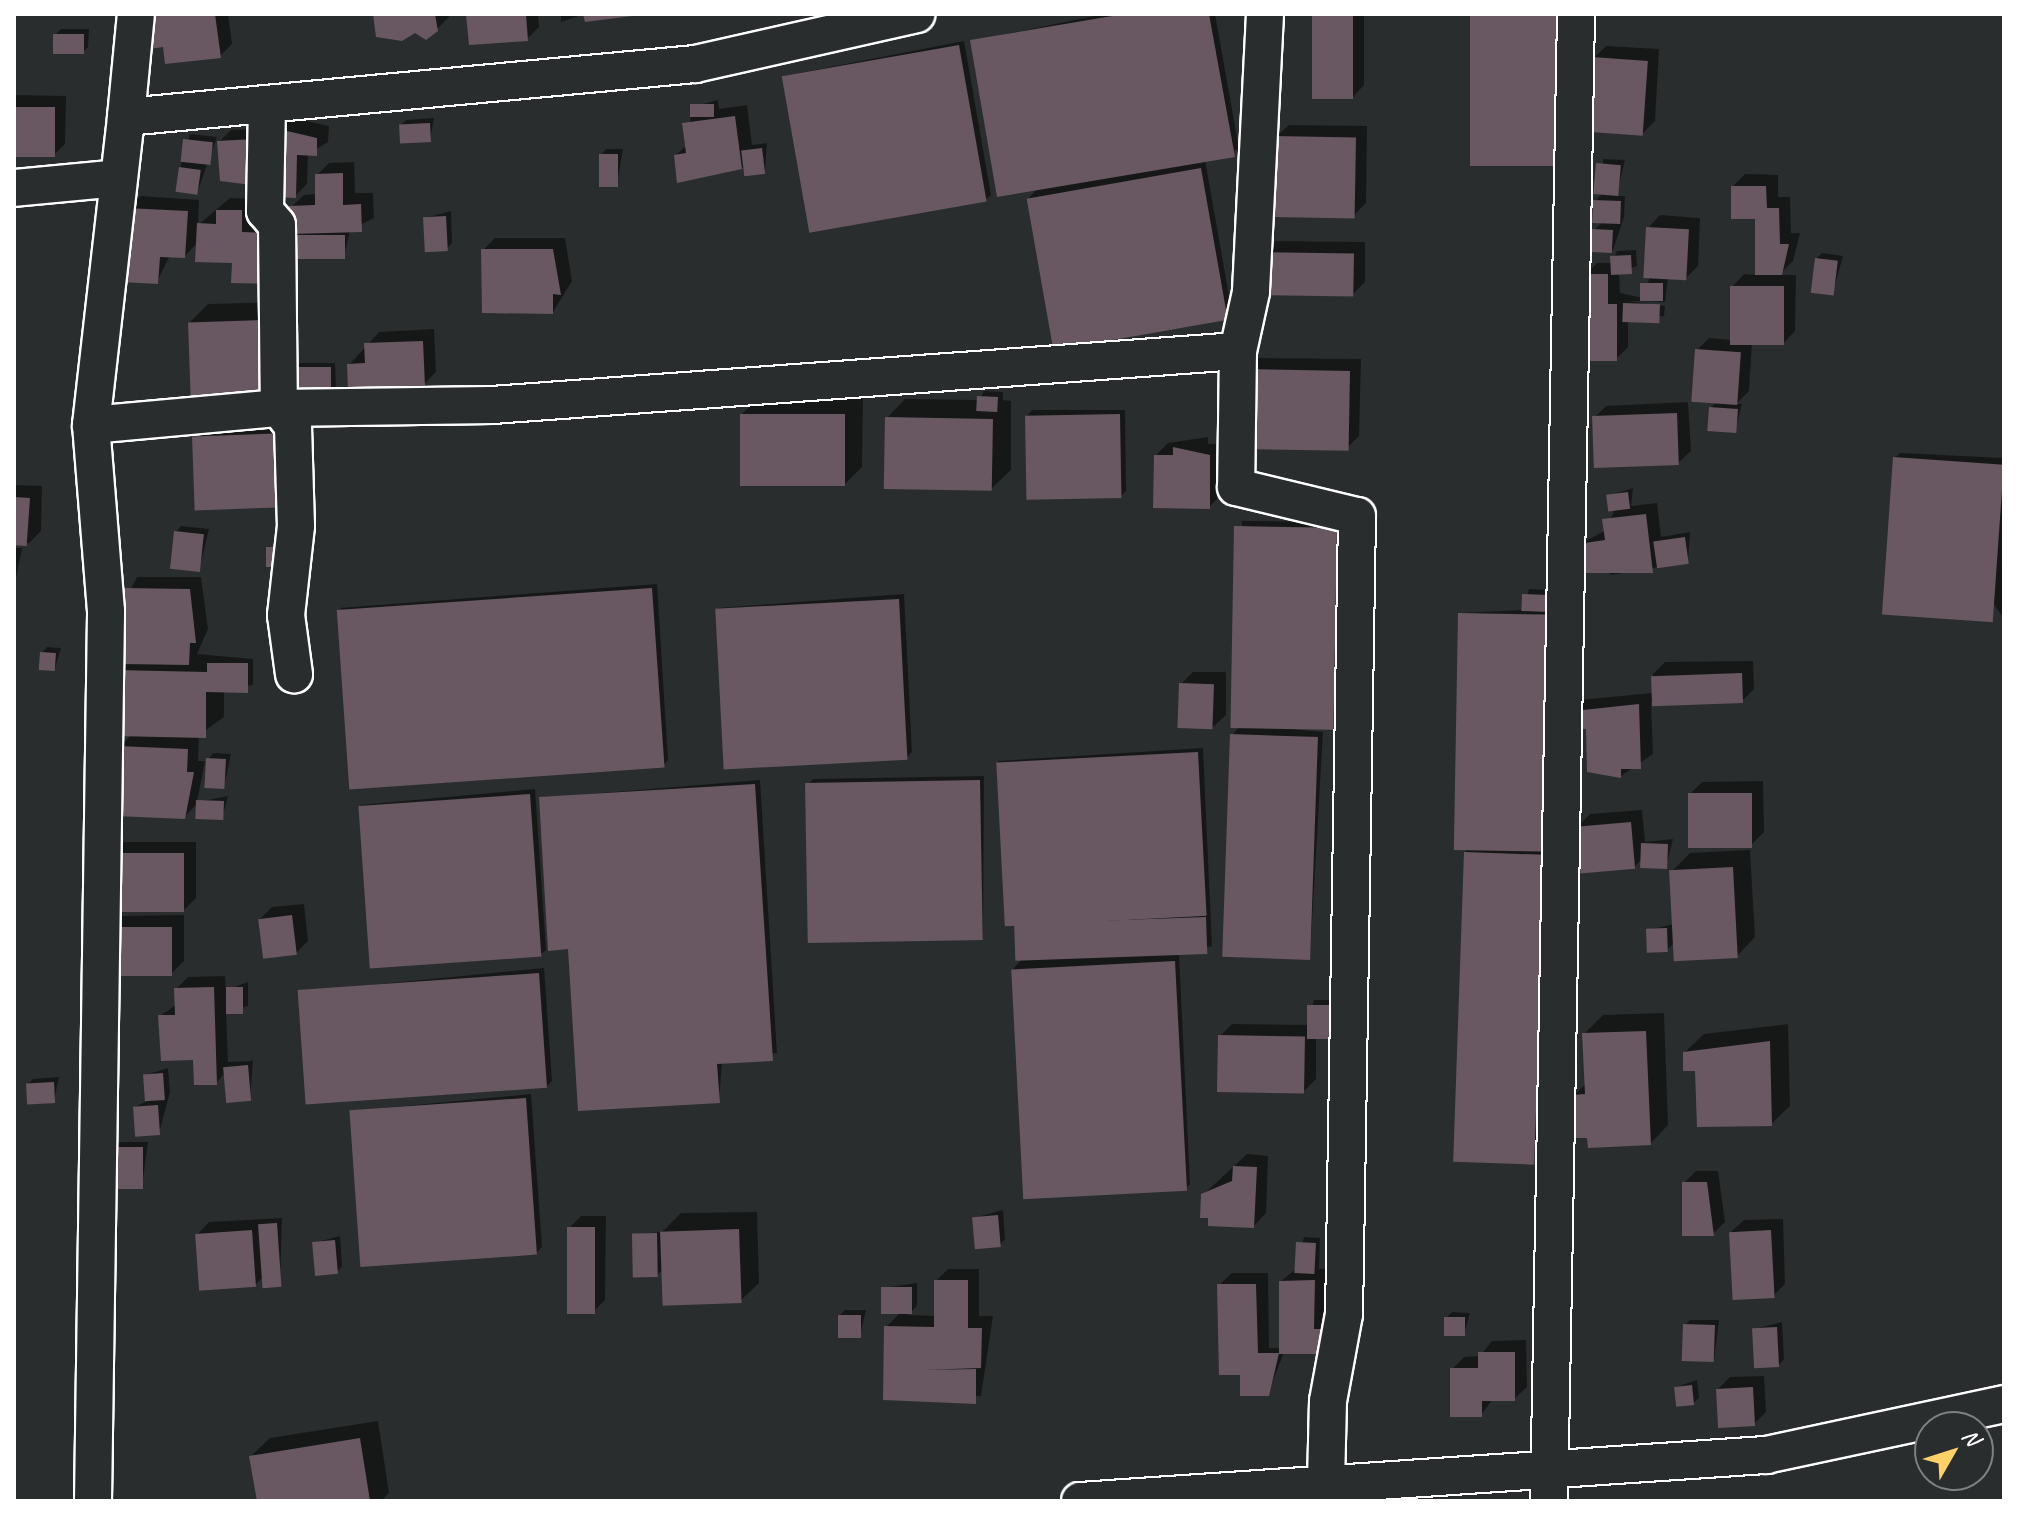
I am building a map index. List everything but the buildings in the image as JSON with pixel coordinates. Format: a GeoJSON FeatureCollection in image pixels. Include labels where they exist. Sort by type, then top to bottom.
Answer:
{"type":"FeatureCollection","features":[{"type":"Feature","properties":{"kind":"street"},"geometry":{"type":"LineString","coordinates":[[93,1501],[106,611],[91,425],[136,14]]}},
{"type":"Feature","properties":{"kind":"street"},"geometry":{"type":"LineString","coordinates":[[126,117],[695,64],[916,14]]}},
{"type":"Feature","properties":{"kind":"street"},"geometry":{"type":"LineString","coordinates":[[1265,14],[1251,292],[1238,351],[1236,487],[1357,516],[1344,1314],[1328,1401],[1326,1483]]}},
{"type":"Feature","properties":{"kind":"street"},"geometry":{"type":"LineString","coordinates":[[1550,1485],[1576,14]]}},
{"type":"Feature","properties":{"kind":"street"},"geometry":{"type":"LineString","coordinates":[[267,105],[265,211],[277,225],[279,408],[293,426],[296,526],[286,615],[294,674]]}},
{"type":"Feature","properties":{"kind":"street"},"geometry":{"type":"LineString","coordinates":[[14,188],[119,178]]}},
{"type":"Feature","properties":{"kind":"street"},"geometry":{"type":"LineString","coordinates":[[91,425],[279,408],[492,405],[1238,351]]}},
{"type":"Feature","properties":{"kind":"street"},"geometry":{"type":"LineString","coordinates":[[1080,1501],[1326,1483],[1550,1485],[1766,1455],[2004,1404]]}}]}
